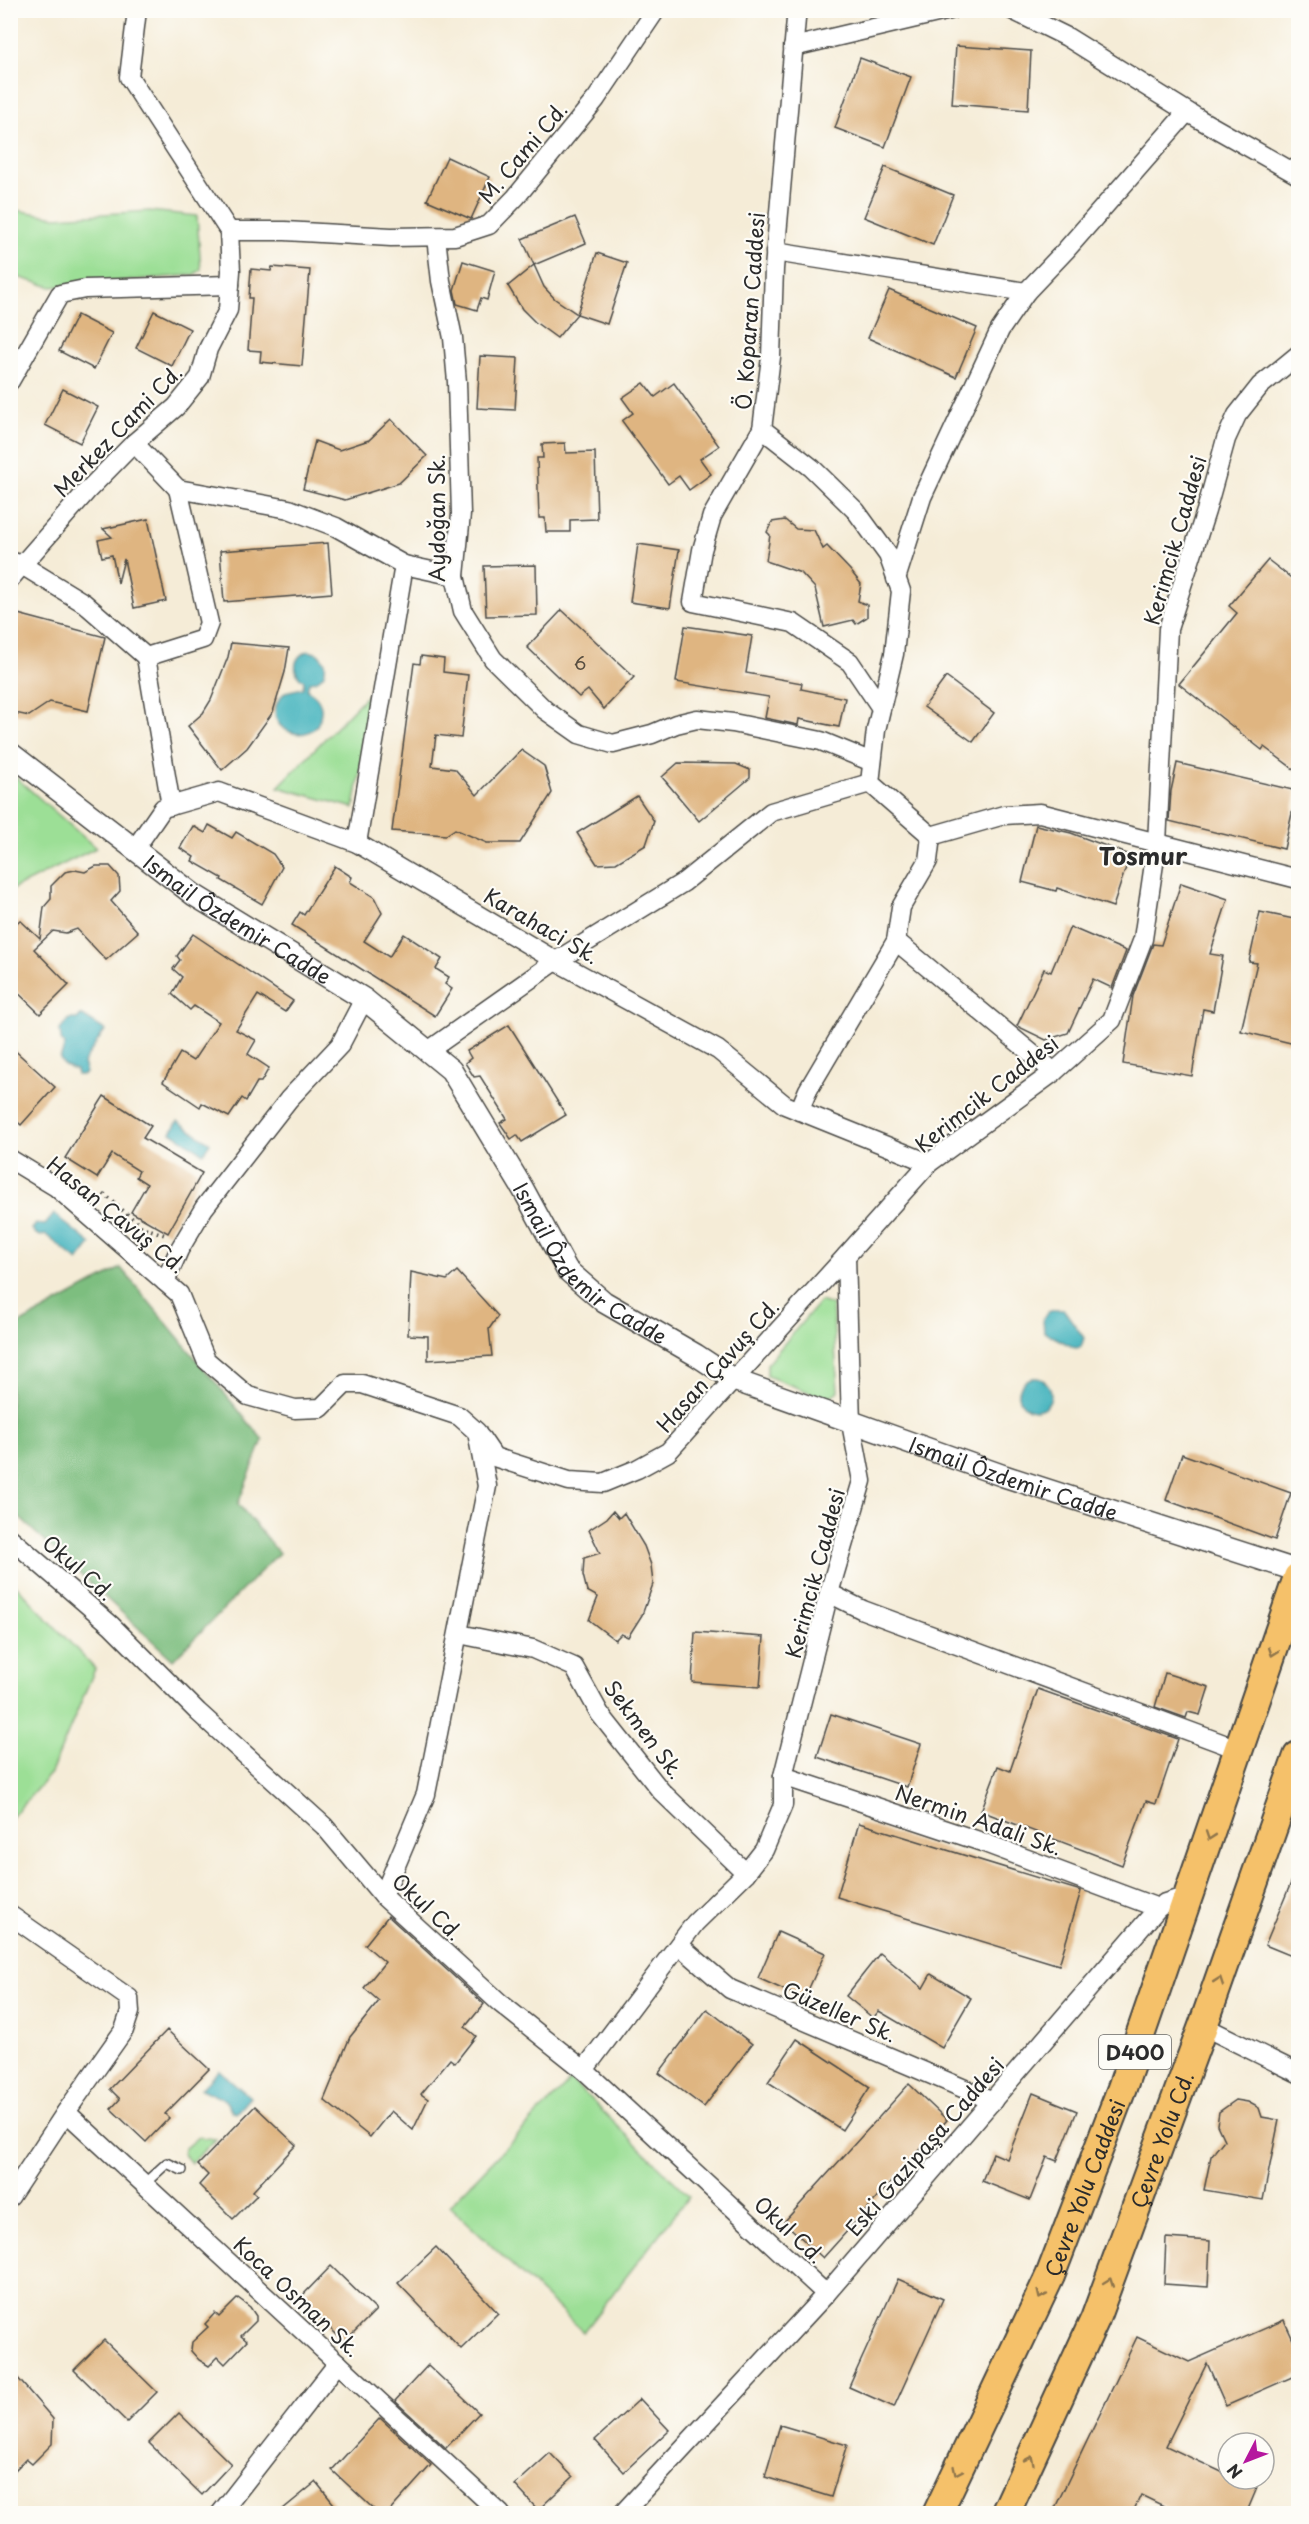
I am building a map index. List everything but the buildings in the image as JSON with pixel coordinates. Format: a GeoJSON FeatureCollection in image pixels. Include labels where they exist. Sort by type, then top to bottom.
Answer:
{"type":"FeatureCollection","features":[{"type":"Feature","properties":{"kind":"highway","name":"Çevre Yolu Caddesi"},"geometry":{"type":"LineString","coordinates":[[937,2514],[1050,2276],[1122,2088],[1299,1577]]}},
{"type":"Feature","properties":{"kind":"highway","name":"Çevre Yolu Cd."},"geometry":{"type":"LineString","coordinates":[[1005,2514],[1095,2319],[1203,2026],[1291,1803],[1297,1766]]}},
{"type":"Feature","properties":{"kind":"street"},"geometry":{"type":"LineString","coordinates":[[137,10],[129,77],[229,231]]}},
{"type":"Feature","properties":{"kind":"street","name":"M. Cami Cd."},"geometry":{"type":"LineString","coordinates":[[229,231],[436,237],[455,236],[489,225],[516,197],[596,99],[657,10]]}},
{"type":"Feature","properties":{"kind":"street","name":"Ö. Koparan Caddesi"},"geometry":{"type":"LineString","coordinates":[[794,10],[793,47],[775,252],[771,357],[762,429],[812,468],[856,511],[888,555],[901,591],[894,654],[881,708],[870,783]]}},
{"type":"Feature","properties":{"kind":"street"},"geometry":{"type":"LineString","coordinates":[[793,47],[950,10]]}},
{"type":"Feature","properties":{"kind":"street"},"geometry":{"type":"LineString","coordinates":[[1012,10],[1067,37],[1187,112],[1299,175]]}},
{"type":"Feature","properties":{"kind":"street"},"geometry":{"type":"LineString","coordinates":[[896,579],[922,496],[1000,330],[1026,292],[1066,250],[1187,112]]}},
{"type":"Feature","properties":{"kind":"street","name":"Merkez Cami Cd."},"geometry":{"type":"LineString","coordinates":[[10,579],[16,563],[134,443],[176,407],[200,377],[208,349],[228,310],[229,231]]}},
{"type":"Feature","properties":{"kind":"street","name":"Aydoğan Sk."},"geometry":{"type":"LineString","coordinates":[[436,237],[441,281],[453,338],[457,382],[461,514],[455,576],[462,611],[493,659],[545,710],[579,734],[614,744],[697,719],[733,723],[821,741],[872,762]]}},
{"type":"Feature","properties":{"kind":"street"},"geometry":{"type":"LineString","coordinates":[[775,252],[1026,292]]}},
{"type":"Feature","properties":{"kind":"street"},"geometry":{"type":"LineString","coordinates":[[10,381],[60,294],[85,289],[230,285]]}},
{"type":"Feature","properties":{"kind":"street","name":"Kerimcik Caddesi"},"geometry":{"type":"LineString","coordinates":[[584,2070],[695,1923],[746,1873],[764,1850],[783,1805],[783,1776],[829,1593],[862,1481],[851,1423],[846,1256],[929,1163],[1054,1072],[1112,1020],[1143,939],[1157,843],[1168,629],[1206,511],[1226,439],[1237,415],[1260,386],[1299,355]]}},
{"type":"Feature","properties":{"kind":"street"},"geometry":{"type":"LineString","coordinates":[[762,429],[712,516],[702,550],[693,602],[794,623],[850,662],[881,708]]}},
{"type":"Feature","properties":{"kind":"street"},"geometry":{"type":"LineString","coordinates":[[134,443],[178,489],[209,623],[203,639],[146,657]]}},
{"type":"Feature","properties":{"kind":"street"},"geometry":{"type":"LineString","coordinates":[[178,489],[289,509],[336,527],[404,565],[455,576]]}},
{"type":"Feature","properties":{"kind":"street"},"geometry":{"type":"LineString","coordinates":[[16,563],[84,603],[146,657],[171,806]]}},
{"type":"Feature","properties":{"kind":"street"},"geometry":{"type":"LineString","coordinates":[[357,843],[404,565]]}},
{"type":"Feature","properties":{"kind":"street","name":"Ismail Ôzdemir Cadde"},"geometry":{"type":"LineString","coordinates":[[10,753],[194,895],[364,999],[451,1070],[523,1189],[567,1270],[604,1302],[696,1354],[734,1380],[1004,1476],[1299,1571]]}},
{"type":"Feature","properties":{"kind":"street"},"geometry":{"type":"LineString","coordinates":[[428,1051],[556,961],[684,882],[771,812],[870,783],[932,836]]}},
{"type":"Feature","properties":{"kind":"street","name":"Karahaci Sk."},"geometry":{"type":"LineString","coordinates":[[134,850],[164,808],[219,792],[357,843],[556,961],[718,1050],[785,1105],[929,1163]]}},
{"type":"Feature","properties":{"kind":"street"},"geometry":{"type":"LineString","coordinates":[[932,836],[1004,815],[1040,813],[1299,879]]}},
{"type":"Feature","properties":{"kind":"street"},"geometry":{"type":"LineString","coordinates":[[799,1111],[808,1090],[896,941],[901,907],[928,861],[932,836]]}},
{"type":"Feature","properties":{"kind":"street"},"geometry":{"type":"LineString","coordinates":[[896,941],[1054,1072]]}},
{"type":"Feature","properties":{"kind":"street"},"geometry":{"type":"LineString","coordinates":[[165,1282],[204,1208],[238,1160],[289,1099],[340,1045],[364,999]]}},
{"type":"Feature","properties":{"kind":"street","name":"Hasan Çavuş Cd."},"geometry":{"type":"LineString","coordinates":[[10,1159],[56,1187],[179,1294],[206,1360],[248,1396],[295,1409],[321,1408],[345,1384],[362,1384],[459,1416],[477,1432],[494,1457],[569,1481],[603,1483],[637,1469],[668,1452],[846,1256]]}},
{"type":"Feature","properties":{"kind":"street"},"geometry":{"type":"LineString","coordinates":[[383,1896],[426,1794],[459,1634],[487,1486],[477,1432]]}},
{"type":"Feature","properties":{"kind":"street","name":"Okul Cd."},"geometry":{"type":"LineString","coordinates":[[10,1538],[111,1625],[198,1712],[324,1826],[383,1896],[500,2003],[584,2070],[826,2294]]}},
{"type":"Feature","properties":{"kind":"street"},"geometry":{"type":"LineString","coordinates":[[829,1593],[863,1610],[1240,1750]]}},
{"type":"Feature","properties":{"kind":"street","name":"Sekmen Sk."},"geometry":{"type":"LineString","coordinates":[[459,1634],[533,1649],[574,1668],[600,1714],[661,1791],[746,1873]]}},
{"type":"Feature","properties":{"kind":"street","name":"Nermin Adali Sk."},"geometry":{"type":"LineString","coordinates":[[783,1776],[982,1842],[1158,1908]]}},
{"type":"Feature","properties":{"kind":"street","name":"Eski Gazipaşa Caddesi"},"geometry":{"type":"LineString","coordinates":[[621,2514],[826,2294],[1158,1908],[1165,1903],[1190,1895]]}},
{"type":"Feature","properties":{"kind":"street"},"geometry":{"type":"LineString","coordinates":[[10,1915],[129,1998],[130,2012],[124,2030],[10,2197]]}},
{"type":"Feature","properties":{"kind":"street","name":"Güzeller Sk."},"geometry":{"type":"LineString","coordinates":[[679,1946],[730,1989],[993,2101]]}},
{"type":"Feature","properties":{"kind":"street"},"geometry":{"type":"LineString","coordinates":[[1203,2026],[1299,2073]]}},
{"type":"Feature","properties":{"kind":"street","name":"Koca Osman Sk."},"geometry":{"type":"LineString","coordinates":[[66,2112],[501,2514]]}},
{"type":"Feature","properties":{"kind":"street"},"geometry":{"type":"LineString","coordinates":[[220,2514],[338,2363]]}},
{"type":"Feature","properties":{"kind":"lane"},"geometry":{"type":"LineString","coordinates":[[144,2184],[167,2163],[182,2170]]}},
{"type":"Feature","properties":{"kind":"path"},"geometry":{"type":"LineString","coordinates":[[104,1194],[142,1227],[171,1238],[176,1258]]}},
{"type":"Feature","properties":{"kind":"green space"},"geometry":{"type":"Polygon","coordinates":[[[10,209],[56,217],[150,211],[197,216],[201,270],[193,275],[51,287],[11,275],[10,209]]]}},
{"type":"Feature","properties":{"kind":"green space"},"geometry":{"type":"Polygon","coordinates":[[[375,687],[354,808],[278,787],[375,687]]]}},
{"type":"Feature","properties":{"kind":"green space"},"geometry":{"type":"Polygon","coordinates":[[[11,773],[96,848],[11,890],[11,773]]]}},
{"type":"Feature","properties":{"kind":"green space"},"geometry":{"type":"Polygon","coordinates":[[[121,1268],[263,1440],[238,1504],[279,1553],[173,1660],[11,1510],[10,1329],[121,1268]]]}},
{"type":"Feature","properties":{"kind":"green space"},"geometry":{"type":"Polygon","coordinates":[[[820,1301],[832,1305],[838,1391],[827,1399],[767,1376],[767,1364],[820,1301]]]}},
{"type":"Feature","properties":{"kind":"green space"},"geometry":{"type":"Polygon","coordinates":[[[11,1580],[95,1669],[51,1773],[11,1818],[11,1580]]]}},
{"type":"Feature","properties":{"kind":"green space"},"geometry":{"type":"Polygon","coordinates":[[[571,2080],[689,2196],[583,2332],[449,2206],[571,2080]]]}},
{"type":"Feature","properties":{"kind":"green space"},"geometry":{"type":"Polygon","coordinates":[[[198,2137],[216,2139],[191,2163],[183,2153],[184,2149],[198,2137]]]}},
{"type":"Feature","properties":{"kind":"water"},"geometry":{"type":"Polygon","coordinates":[[[309,651],[318,654],[325,662],[322,676],[309,682],[307,690],[318,699],[321,712],[317,725],[309,732],[299,734],[280,725],[275,716],[276,705],[285,692],[303,688],[304,681],[297,673],[296,664],[304,653],[309,651]]]}},
{"type":"Feature","properties":{"kind":"water"},"geometry":{"type":"Polygon","coordinates":[[[81,1015],[105,1030],[83,1063],[86,1073],[77,1075],[76,1070],[64,1066],[60,1059],[65,1045],[61,1040],[60,1030],[69,1019],[77,1019],[81,1015]]]}},
{"type":"Feature","properties":{"kind":"water"},"geometry":{"type":"Polygon","coordinates":[[[178,1121],[210,1143],[203,1153],[171,1132],[178,1121]]]}},
{"type":"Feature","properties":{"kind":"water"},"geometry":{"type":"Polygon","coordinates":[[[54,1214],[91,1244],[78,1261],[46,1235],[38,1235],[32,1229],[36,1224],[45,1225],[54,1214]]]}},
{"type":"Feature","properties":{"kind":"water"},"geometry":{"type":"Polygon","coordinates":[[[1064,1310],[1084,1338],[1081,1347],[1075,1348],[1044,1332],[1043,1319],[1048,1312],[1064,1310]]]}},
{"type":"Feature","properties":{"kind":"water"},"geometry":{"type":"Polygon","coordinates":[[[1035,1378],[1046,1383],[1051,1394],[1046,1405],[1035,1410],[1024,1405],[1019,1394],[1024,1383],[1035,1378]]]}},
{"type":"Feature","properties":{"kind":"water"},"geometry":{"type":"Polygon","coordinates":[[[219,2070],[250,2097],[236,2113],[225,2100],[201,2089],[219,2070]]]}},
{"type":"Feature","properties":{"kind":"district","name":"Tosmur"},"geometry":{"type":"Point","coordinates":[1143,855]}}]}
